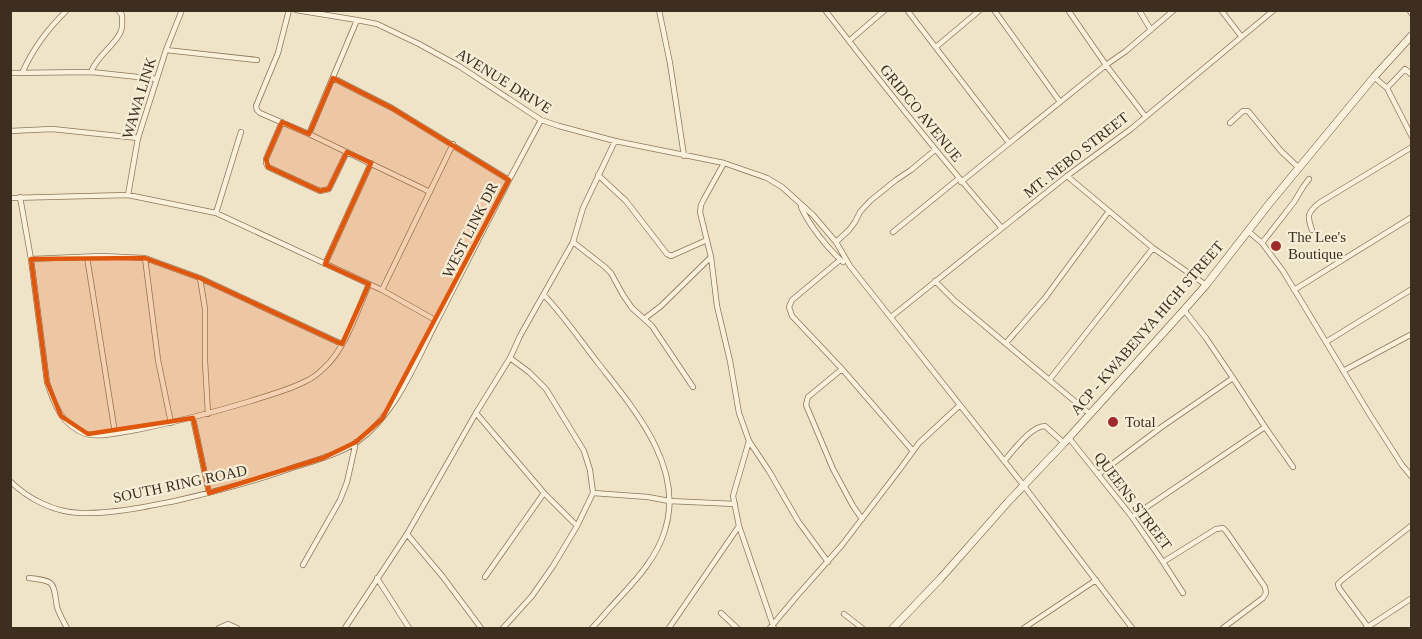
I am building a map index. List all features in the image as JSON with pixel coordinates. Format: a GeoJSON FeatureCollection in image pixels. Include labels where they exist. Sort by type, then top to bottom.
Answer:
{"type":"FeatureCollection","features":[{"type":"Feature","properties":{"kind":"main road","name":"ACP - KWABENYA HIGH STREET"},"geometry":{"type":"LineString","coordinates":[[893,628],[1067,440],[1206,285],[1299,168],[1412,35]]}},
{"type":"Feature","properties":{"kind":"street"},"geometry":{"type":"LineString","coordinates":[[22,73],[38,43],[67,10]]}},
{"type":"Feature","properties":{"kind":"street"},"geometry":{"type":"LineString","coordinates":[[91,72],[100,55],[122,30],[122,15],[118,10]]}},
{"type":"Feature","properties":{"kind":"street","name":"WAWA LINK"},"geometry":{"type":"LineString","coordinates":[[128,195],[138,138],[156,79],[182,10]]}},
{"type":"Feature","properties":{"kind":"street"},"geometry":{"type":"LineString","coordinates":[[288,10],[278,53],[256,106],[257,110],[430,192]]}},
{"type":"Feature","properties":{"kind":"street","name":"AVENUE DRIVE"},"geometry":{"type":"LineString","coordinates":[[296,10],[377,24],[459,66],[541,120],[615,141],[724,163],[767,177],[813,214],[836,242],[850,266]]}},
{"type":"Feature","properties":{"kind":"street"},"geometry":{"type":"LineString","coordinates":[[659,10],[670,63],[684,156]]}},
{"type":"Feature","properties":{"kind":"street","name":"GRIDCO AVENUE"},"geometry":{"type":"LineString","coordinates":[[825,10],[935,150],[1001,227]]}},
{"type":"Feature","properties":{"kind":"street"},"geometry":{"type":"LineString","coordinates":[[849,41],[885,10]]}},
{"type":"Feature","properties":{"kind":"street"},"geometry":{"type":"LineString","coordinates":[[907,10],[1009,142]]}},
{"type":"Feature","properties":{"kind":"street"},"geometry":{"type":"LineString","coordinates":[[936,47],[980,10]]}},
{"type":"Feature","properties":{"kind":"street"},"geometry":{"type":"LineString","coordinates":[[994,10],[1060,102]]}},
{"type":"Feature","properties":{"kind":"street"},"geometry":{"type":"LineString","coordinates":[[1068,10],[1106,66],[1145,116]]}},
{"type":"Feature","properties":{"kind":"street"},"geometry":{"type":"LineString","coordinates":[[1139,10],[1150,30]]}},
{"type":"Feature","properties":{"kind":"street"},"geometry":{"type":"LineString","coordinates":[[893,232],[1126,51],[1174,10]]}},
{"type":"Feature","properties":{"kind":"street"},"geometry":{"type":"LineString","coordinates":[[1221,10],[1241,36]]}},
{"type":"Feature","properties":{"kind":"street","name":"MT. NEBO STREET"},"geometry":{"type":"LineString","coordinates":[[891,317],[1001,227],[1131,129],[1274,10]]}},
{"type":"Feature","properties":{"kind":"street"},"geometry":{"type":"LineString","coordinates":[[1409,10],[1412,14]]}},
{"type":"Feature","properties":{"kind":"street"},"geometry":{"type":"LineString","coordinates":[[309,134],[357,20]]}},
{"type":"Feature","properties":{"kind":"street"},"geometry":{"type":"LineString","coordinates":[[166,50],[257,60]]}},
{"type":"Feature","properties":{"kind":"street"},"geometry":{"type":"LineString","coordinates":[[1387,88],[1405,69],[1412,75]]}},
{"type":"Feature","properties":{"kind":"street"},"geometry":{"type":"LineString","coordinates":[[10,73],[91,72],[156,79]]}},
{"type":"Feature","properties":{"kind":"street"},"geometry":{"type":"LineString","coordinates":[[1374,77],[1387,88],[1412,137]]}},
{"type":"Feature","properties":{"kind":"street","name":"WEST LINK DR"},"geometry":{"type":"LineString","coordinates":[[333,78],[392,108],[509,180],[402,389],[382,419],[356,442]]}},
{"type":"Feature","properties":{"kind":"street"},"geometry":{"type":"LineString","coordinates":[[1230,123],[1243,111],[1248,111],[1281,151],[1299,168]]}},
{"type":"Feature","properties":{"kind":"street"},"geometry":{"type":"LineString","coordinates":[[509,180],[541,120]]}},
{"type":"Feature","properties":{"kind":"street"},"geometry":{"type":"LineString","coordinates":[[282,122],[266,164],[320,191],[329,189],[347,152]]}},
{"type":"Feature","properties":{"kind":"street"},"geometry":{"type":"LineString","coordinates":[[10,131],[52,129],[138,138]]}},
{"type":"Feature","properties":{"kind":"street"},"geometry":{"type":"LineString","coordinates":[[216,213],[240,132]]}},
{"type":"Feature","properties":{"kind":"street"},"geometry":{"type":"LineString","coordinates":[[345,628],[407,534],[510,358],[573,242],[583,208],[615,141]]}},
{"type":"Feature","properties":{"kind":"street"},"geometry":{"type":"LineString","coordinates":[[382,290],[453,144]]}},
{"type":"Feature","properties":{"kind":"street"},"geometry":{"type":"LineString","coordinates":[[1312,230],[1308,216],[1313,207],[1412,147]]}},
{"type":"Feature","properties":{"kind":"street"},"geometry":{"type":"LineString","coordinates":[[836,242],[849,230],[870,201],[935,150]]}},
{"type":"Feature","properties":{"kind":"street"},"geometry":{"type":"LineString","coordinates":[[325,264],[371,163]]}},
{"type":"Feature","properties":{"kind":"street"},"geometry":{"type":"LineString","coordinates":[[724,163],[701,205],[700,212],[711,257],[717,306],[740,412],[749,441],[798,521],[828,562]]}},
{"type":"Feature","properties":{"kind":"street"},"geometry":{"type":"LineString","coordinates":[[598,175],[626,201],[667,254],[671,256],[707,240]]}},
{"type":"Feature","properties":{"kind":"street"},"geometry":{"type":"LineString","coordinates":[[1067,176],[1153,248],[1206,285]]}},
{"type":"Feature","properties":{"kind":"street"},"geometry":{"type":"LineString","coordinates":[[1262,243],[1309,179]]}},
{"type":"Feature","properties":{"kind":"street"},"geometry":{"type":"LineString","coordinates":[[10,198],[128,195],[216,213],[382,290],[437,321]]}},
{"type":"Feature","properties":{"kind":"street"},"geometry":{"type":"LineString","coordinates":[[20,197],[31,258],[47,382],[61,416],[72,427],[88,435],[115,433],[193,418],[287,390],[309,380],[335,357],[369,284]]}},
{"type":"Feature","properties":{"kind":"street"},"geometry":{"type":"LineString","coordinates":[[800,204],[811,225],[840,260],[850,266],[891,317],[1024,486],[1130,628]]}},
{"type":"Feature","properties":{"kind":"street"},"geometry":{"type":"LineString","coordinates":[[1006,343],[1045,298],[1109,211]]}},
{"type":"Feature","properties":{"kind":"street"},"geometry":{"type":"LineString","coordinates":[[1294,291],[1412,217]]}},
{"type":"Feature","properties":{"kind":"street"},"geometry":{"type":"LineString","coordinates":[[1248,231],[1262,243],[1326,342],[1370,416],[1412,477]]}},
{"type":"Feature","properties":{"kind":"street"},"geometry":{"type":"LineString","coordinates":[[573,242],[611,273],[632,308],[652,326],[693,387]]}},
{"type":"Feature","properties":{"kind":"street"},"geometry":{"type":"LineString","coordinates":[[1050,379],[1153,248]]}},
{"type":"Feature","properties":{"kind":"street"},"geometry":{"type":"LineString","coordinates":[[87,257],[115,433]]}},
{"type":"Feature","properties":{"kind":"street"},"geometry":{"type":"LineString","coordinates":[[644,320],[711,257]]}},
{"type":"Feature","properties":{"kind":"street"},"geometry":{"type":"LineString","coordinates":[[31,258],[145,258],[200,278],[342,345]]}},
{"type":"Feature","properties":{"kind":"street"},"geometry":{"type":"LineString","coordinates":[[145,258],[158,360],[171,423]]}},
{"type":"Feature","properties":{"kind":"street"},"geometry":{"type":"LineString","coordinates":[[840,260],[792,300],[789,307],[792,316],[842,369],[913,451]]}},
{"type":"Feature","properties":{"kind":"street"},"geometry":{"type":"LineString","coordinates":[[200,278],[205,309],[208,414]]}},
{"type":"Feature","properties":{"kind":"street"},"geometry":{"type":"LineString","coordinates":[[935,281],[1090,414]]}},
{"type":"Feature","properties":{"kind":"street"},"geometry":{"type":"LineString","coordinates":[[1326,342],[1412,289]]}},
{"type":"Feature","properties":{"kind":"street"},"geometry":{"type":"LineString","coordinates":[[544,295],[567,320],[648,430],[667,479],[669,501],[666,530],[656,552],[629,588],[592,628]]}},
{"type":"Feature","properties":{"kind":"street"},"geometry":{"type":"LineString","coordinates":[[1184,310],[1206,338],[1293,467]]}},
{"type":"Feature","properties":{"kind":"street"},"geometry":{"type":"LineString","coordinates":[[1343,371],[1412,334]]}},
{"type":"Feature","properties":{"kind":"street"},"geometry":{"type":"LineString","coordinates":[[503,628],[553,566],[577,526],[593,493],[590,470],[584,451],[546,389],[510,358]]}},
{"type":"Feature","properties":{"kind":"street"},"geometry":{"type":"LineString","coordinates":[[842,369],[808,397],[806,405],[833,469],[862,519]]}},
{"type":"Feature","properties":{"kind":"street"},"geometry":{"type":"LineString","coordinates":[[1099,474],[1233,378]]}},
{"type":"Feature","properties":{"kind":"street"},"geometry":{"type":"LineString","coordinates":[[773,627],[796,597],[828,562],[925,436],[960,405]]}},
{"type":"Feature","properties":{"kind":"street"},"geometry":{"type":"LineString","coordinates":[[476,413],[544,493],[577,526]]}},
{"type":"Feature","properties":{"kind":"street"},"geometry":{"type":"LineString","coordinates":[[193,418],[209,493]]}},
{"type":"Feature","properties":{"kind":"street","name":"QUEENS STREET"},"geometry":{"type":"LineString","coordinates":[[1004,460],[1032,431],[1040,426],[1045,426],[1067,440],[1099,474],[1132,516],[1163,562],[1216,529],[1223,528],[1265,587],[1266,593],[1263,598],[1223,628]]}},
{"type":"Feature","properties":{"kind":"street"},"geometry":{"type":"LineString","coordinates":[[1132,516],[1265,427]]}},
{"type":"Feature","properties":{"kind":"street"},"geometry":{"type":"LineString","coordinates":[[749,441],[733,496],[739,526],[773,627]]}},
{"type":"Feature","properties":{"kind":"street"},"geometry":{"type":"LineString","coordinates":[[303,565],[340,500],[347,482],[356,442]]}},
{"type":"Feature","properties":{"kind":"street","name":"SOUTH RING ROAD"},"geometry":{"type":"LineString","coordinates":[[10,482],[20,491],[38,501],[58,508],[78,513],[114,512],[237,486],[323,458],[356,442]]}},
{"type":"Feature","properties":{"kind":"street"},"geometry":{"type":"LineString","coordinates":[[485,577],[544,493]]}},
{"type":"Feature","properties":{"kind":"street"},"geometry":{"type":"LineString","coordinates":[[593,493],[669,501],[735,504]]}},
{"type":"Feature","properties":{"kind":"street"},"geometry":{"type":"LineString","coordinates":[[1412,525],[1338,584],[1367,628],[1412,598]]}},
{"type":"Feature","properties":{"kind":"street"},"geometry":{"type":"LineString","coordinates":[[669,628],[739,526]]}},
{"type":"Feature","properties":{"kind":"street"},"geometry":{"type":"LineString","coordinates":[[407,534],[481,628]]}},
{"type":"Feature","properties":{"kind":"street"},"geometry":{"type":"LineString","coordinates":[[1163,562],[1183,593]]}},
{"type":"Feature","properties":{"kind":"street"},"geometry":{"type":"LineString","coordinates":[[29,578],[45,580],[55,588],[58,609],[67,628]]}},
{"type":"Feature","properties":{"kind":"street"},"geometry":{"type":"LineString","coordinates":[[377,578],[409,628]]}},
{"type":"Feature","properties":{"kind":"street"},"geometry":{"type":"LineString","coordinates":[[1024,628],[1096,580]]}},
{"type":"Feature","properties":{"kind":"street"},"geometry":{"type":"LineString","coordinates":[[721,613],[737,628]]}},
{"type":"Feature","properties":{"kind":"street"},"geometry":{"type":"LineString","coordinates":[[844,614],[862,628]]}},
{"type":"Feature","properties":{"kind":"street"},"geometry":{"type":"LineString","coordinates":[[219,628],[228,624],[237,628]]}},
{"type":"Feature","properties":{"kind":"highlighted area"},"geometry":{"type":"Polygon","coordinates":[[[333,78],[392,108],[509,180],[382,419],[356,442],[323,458],[209,493],[193,418],[88,434],[61,416],[47,382],[31,259],[145,258],[200,278],[342,344],[369,284],[325,264],[371,163],[347,152],[329,189],[320,191],[268,167],[266,159],[282,122],[309,134],[333,78]]]}},
{"type":"Feature","properties":{"kind":"place","name":"The Lee's Boutique"},"geometry":{"type":"Point","coordinates":[1276,246]}},
{"type":"Feature","properties":{"kind":"place","name":"Total"},"geometry":{"type":"Point","coordinates":[1113,422]}}]}
